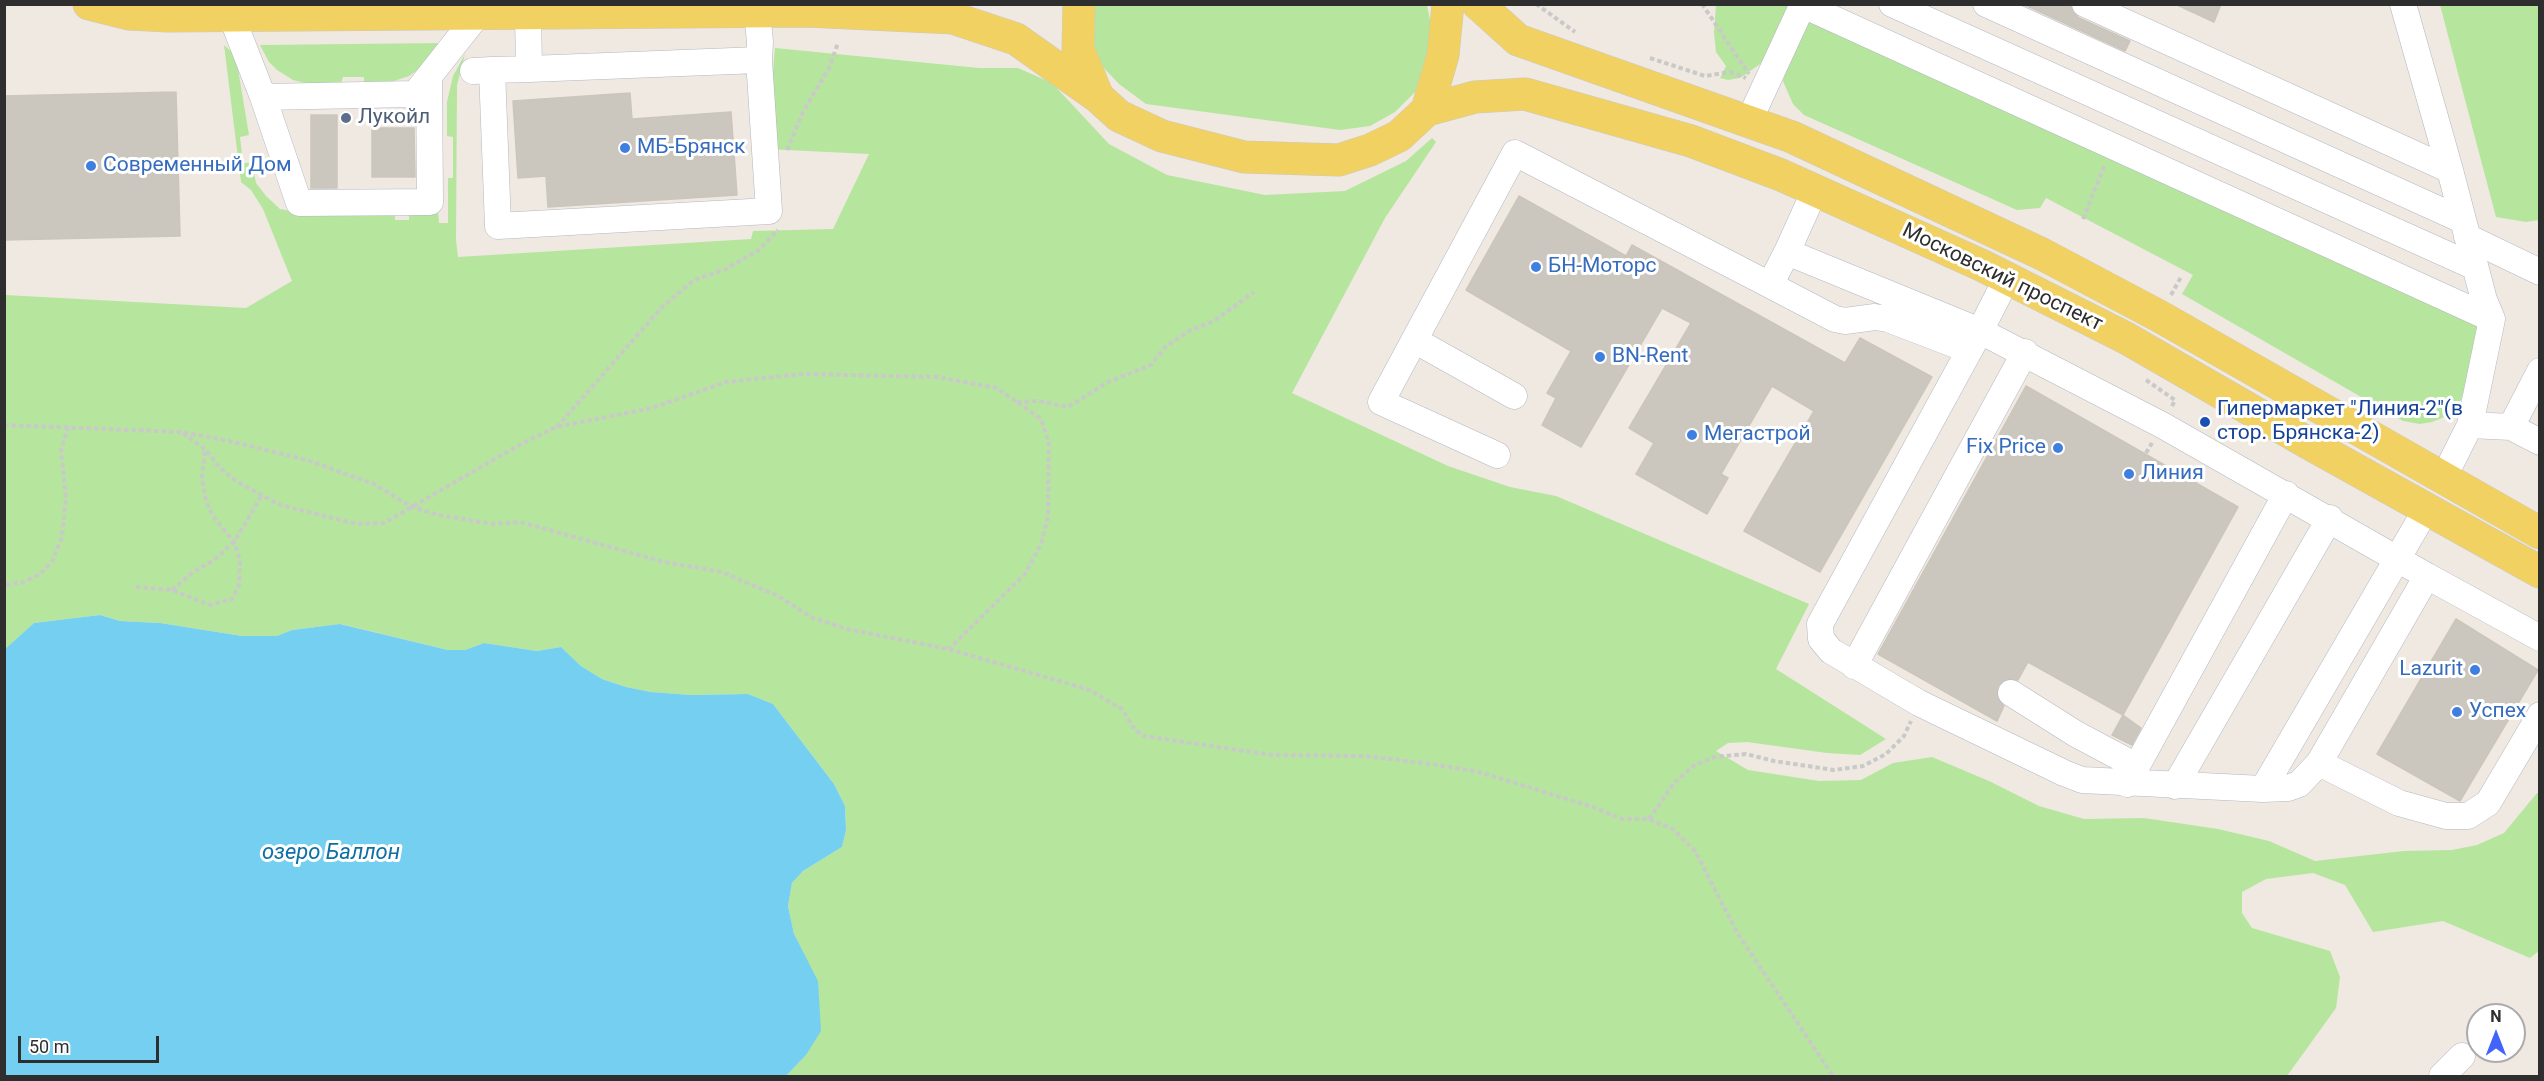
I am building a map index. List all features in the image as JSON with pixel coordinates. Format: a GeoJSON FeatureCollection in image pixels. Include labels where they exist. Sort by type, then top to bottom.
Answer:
{"type":"FeatureCollection","features":[{"type":"Feature","properties":{"kind":"main road"},"geometry":{"type":"LineString","coordinates":[[89,4],[129,14],[807,11],[953,18],[1016,39],[1098,98],[1119,116],[1162,136],[1244,157],[1339,160],[1370,150],[1400,136],[1427,110],[1443,55],[1448,4]]}},
{"type":"Feature","properties":{"kind":"main road"},"geometry":{"type":"LineString","coordinates":[[1079,4],[1078,49],[1098,98]]}},
{"type":"Feature","properties":{"kind":"main road","name":"Московский проспект"},"geometry":{"type":"LineString","coordinates":[[1478,4],[1518,40],[1792,137],[2051,260],[2158,316],[2540,533]]}},
{"type":"Feature","properties":{"kind":"main road","name":"Московский проспект"},"geometry":{"type":"LineString","coordinates":[[1427,110],[1475,97],[1525,94],[1691,141],[1815,190],[2007,278],[2126,338],[2308,443],[2540,572]]}},
{"type":"Feature","properties":{"kind":"main road"},"geometry":{"type":"LineString","coordinates":[[2427,508],[2443,479]]}},
{"type":"Feature","properties":{"kind":"street"},"geometry":{"type":"LineString","coordinates":[[1892,4],[2475,267]]}},
{"type":"Feature","properties":{"kind":"street"},"geometry":{"type":"LineString","coordinates":[[1986,4],[2465,229],[2540,272]]}},
{"type":"Feature","properties":{"kind":"street"},"geometry":{"type":"LineString","coordinates":[[2085,4],[2450,170]]}},
{"type":"Feature","properties":{"kind":"street"},"geometry":{"type":"LineString","coordinates":[[2403,4],[2475,267],[2492,319],[2470,425],[2443,479]]}},
{"type":"Feature","properties":{"kind":"street"},"geometry":{"type":"LineString","coordinates":[[1749,121],[1803,5],[2492,319]]}},
{"type":"Feature","properties":{"kind":"street"},"geometry":{"type":"LineString","coordinates":[[757,11],[769,211],[498,226],[483,71],[759,60]]}},
{"type":"Feature","properties":{"kind":"street"},"geometry":{"type":"LineString","coordinates":[[263,96],[415,94],[479,13]]}},
{"type":"Feature","properties":{"kind":"street"},"geometry":{"type":"LineString","coordinates":[[528,13],[529,69]]}},
{"type":"Feature","properties":{"kind":"street"},"geometry":{"type":"LineString","coordinates":[[231,15],[263,96],[299,203],[430,202],[429,77]]}},
{"type":"Feature","properties":{"kind":"street"},"geometry":{"type":"LineString","coordinates":[[1497,455],[1381,402],[1416,341],[1515,153],[1835,319],[1845,321],[1888,319],[2025,352],[2162,424],[2540,638]]}},
{"type":"Feature","properties":{"kind":"street"},"geometry":{"type":"LineString","coordinates":[[1770,285],[1815,190]]}},
{"type":"Feature","properties":{"kind":"street"},"geometry":{"type":"LineString","coordinates":[[1787,252],[1975,340]]}},
{"type":"Feature","properties":{"kind":"street"},"geometry":{"type":"LineString","coordinates":[[2007,278],[1820,624],[1821,639],[1831,651],[1919,703],[2082,780],[2131,775],[2175,786],[2288,788],[2299,784],[2319,763],[2427,576]]}},
{"type":"Feature","properties":{"kind":"street"},"geometry":{"type":"LineString","coordinates":[[1416,341],[1514,396]]}},
{"type":"Feature","properties":{"kind":"street"},"geometry":{"type":"LineString","coordinates":[[1854,666],[2025,352]]}},
{"type":"Feature","properties":{"kind":"street"},"geometry":{"type":"LineString","coordinates":[[2511,427],[2540,371]]}},
{"type":"Feature","properties":{"kind":"street"},"geometry":{"type":"LineString","coordinates":[[2470,425],[2511,427],[2540,442]]}},
{"type":"Feature","properties":{"kind":"street"},"geometry":{"type":"LineString","coordinates":[[2131,775],[2286,494]]}},
{"type":"Feature","properties":{"kind":"street"},"geometry":{"type":"LineString","coordinates":[[2263,789],[2427,508]]}},
{"type":"Feature","properties":{"kind":"street"},"geometry":{"type":"LineString","coordinates":[[2175,786],[2330,518]]}},
{"type":"Feature","properties":{"kind":"street"},"geometry":{"type":"LineString","coordinates":[[2011,693],[2076,734],[2131,775]]}},
{"type":"Feature","properties":{"kind":"street"},"geometry":{"type":"LineString","coordinates":[[2319,763],[2399,803],[2446,816],[2468,816],[2488,803],[2540,714]]}},
{"type":"Feature","properties":{"kind":"street"},"geometry":{"type":"LineString","coordinates":[[2442,1077],[2462,1056]]}},
{"type":"Feature","properties":{"kind":"path"},"geometry":{"type":"LineString","coordinates":[[1536,4],[1577,34]]}},
{"type":"Feature","properties":{"kind":"path"},"geometry":{"type":"LineString","coordinates":[[1641,55],[1705,76],[1730,72],[1752,80],[1702,4]]}},
{"type":"Feature","properties":{"kind":"path"},"geometry":{"type":"LineString","coordinates":[[783,156],[803,112],[829,68],[838,43]]}},
{"type":"Feature","properties":{"kind":"path"},"geometry":{"type":"LineString","coordinates":[[556,427],[662,306],[694,280],[726,269],[759,250],[777,232],[781,222]]}},
{"type":"Feature","properties":{"kind":"path"},"geometry":{"type":"LineString","coordinates":[[1017,403],[1038,401],[1068,407],[1108,382],[1151,365],[1165,347],[1191,330],[1214,321],[1254,292]]}},
{"type":"Feature","properties":{"kind":"path"},"geometry":{"type":"LineString","coordinates":[[182,432],[206,450],[220,468],[237,481],[280,505],[357,524],[384,523],[519,445],[556,427],[652,408],[726,382],[802,374],[937,377],[998,388],[1041,419],[1049,443],[1048,518],[1041,544],[1025,574],[948,649]]}},
{"type":"Feature","properties":{"kind":"path"},"geometry":{"type":"LineString","coordinates":[[4,425],[182,432],[307,460],[374,484],[410,506],[438,515],[494,524],[520,522],[664,562],[722,572],[778,596],[813,618],[847,629],[948,649],[1087,688],[1122,709],[1135,730],[1144,736],[1272,755],[1366,756],[1438,765],[1479,772],[1593,807],[1622,819],[1649,819],[1673,828],[1695,851],[1738,934],[1833,1077]]}},
{"type":"Feature","properties":{"kind":"path"},"geometry":{"type":"LineString","coordinates":[[6,585],[24,582],[40,574],[52,562],[62,537],[66,498],[61,450],[68,428]]}},
{"type":"Feature","properties":{"kind":"path"},"geometry":{"type":"LineString","coordinates":[[136,586],[172,590],[210,605],[232,599],[239,585],[240,560],[234,542],[212,515],[206,500],[202,478],[206,450]]}},
{"type":"Feature","properties":{"kind":"path"},"geometry":{"type":"LineString","coordinates":[[172,590],[193,572],[214,560],[234,542],[262,495]]}},
{"type":"Feature","properties":{"kind":"path"},"geometry":{"type":"LineString","coordinates":[[1649,819],[1675,782],[1693,766],[1714,757],[1746,753],[1774,761],[1834,770],[1863,766],[1886,754],[1904,736],[1919,703]]}},
{"type":"Feature","properties":{"kind":"green space"},"geometry":{"type":"Polygon","coordinates":[[[1084,5],[1427,5],[1433,36],[1429,65],[1416,91],[1395,112],[1370,126],[1340,130],[1146,104],[1119,84],[1098,62],[1085,33],[1084,5]]]}},
{"type":"Feature","properties":{"kind":"green space"},"geometry":{"type":"Polygon","coordinates":[[[1716,5],[1789,5],[1766,60],[1740,78],[1728,80],[1720,78],[1726,66],[1716,52],[1714,33],[1716,5]]]}},
{"type":"Feature","properties":{"kind":"green space"},"geometry":{"type":"Polygon","coordinates":[[[2440,5],[2539,5],[2539,220],[2526,222],[2496,217],[2440,5]]]}},
{"type":"Feature","properties":{"kind":"green space"},"geometry":{"type":"Polygon","coordinates":[[[1806,16],[2482,328],[2461,400],[2447,416],[2432,422],[2420,424],[2403,421],[2182,294],[2193,275],[2046,198],[2040,208],[2017,210],[1804,115],[1793,104],[1783,81],[1806,16]]]}},
{"type":"Feature","properties":{"kind":"green space"},"geometry":{"type":"Polygon","coordinates":[[[443,43],[424,65],[409,76],[391,82],[364,83],[364,77],[343,77],[341,83],[309,84],[293,80],[277,70],[269,62],[260,45],[443,43]]]}},
{"type":"Feature","properties":{"kind":"green space"},"geometry":{"type":"Polygon","coordinates":[[[224,45],[233,53],[237,63],[249,135],[240,137],[243,163],[252,163],[256,183],[280,209],[301,213],[395,210],[395,220],[409,220],[409,211],[438,211],[439,223],[448,223],[448,178],[453,178],[453,137],[447,136],[447,102],[453,76],[465,54],[457,85],[456,240],[458,257],[751,239],[753,231],[833,229],[869,154],[766,149],[775,48],[979,68],[1018,68],[1052,83],[1109,144],[1167,175],[1265,195],[1345,191],[1406,161],[1432,138],[1436,142],[1385,218],[1292,393],[1448,466],[1510,487],[1556,496],[1809,604],[1776,669],[1886,739],[1860,755],[1747,742],[1728,743],[1716,751],[1748,770],[1819,781],[1861,780],[1893,763],[1932,757],[1989,781],[2039,806],[2084,819],[2144,818],[2218,829],[2269,841],[2315,861],[2404,851],[2452,850],[2477,845],[2504,833],[2539,793],[2539,951],[2530,958],[2443,921],[2373,932],[2345,885],[2313,873],[2266,879],[2242,892],[2242,913],[2252,928],[2330,951],[2340,977],[2336,1008],[2287,1076],[786,1076],[806,1055],[803,954],[794,934],[788,906],[792,883],[803,871],[842,847],[846,830],[845,806],[834,784],[773,704],[748,694],[691,695],[651,692],[626,687],[602,679],[581,666],[561,647],[537,651],[484,643],[465,650],[448,650],[341,624],[292,630],[277,636],[242,636],[160,623],[120,621],[100,615],[34,623],[5,649],[5,295],[246,308],[292,281],[263,209],[251,190],[241,182],[224,45]]]}},
{"type":"Feature","properties":{"kind":"water","name":"озеро Баллон"},"geometry":{"type":"Polygon","coordinates":[[[100,615],[120,621],[160,623],[242,636],[277,636],[292,630],[340,624],[448,650],[465,650],[484,643],[537,651],[561,647],[581,666],[602,679],[626,687],[651,692],[691,695],[748,694],[773,704],[834,784],[845,806],[846,830],[842,847],[803,871],[792,883],[788,906],[794,934],[818,981],[821,1031],[806,1055],[786,1076],[5,1076],[5,649],[34,623],[100,615]]]}},
{"type":"Feature","properties":{"kind":"building"},"geometry":{"type":"Polygon","coordinates":[[[2023,4],[2070,4],[2073,12],[2079,18],[2130,41],[2125,51],[2023,4]]]}},
{"type":"Feature","properties":{"kind":"building"},"geometry":{"type":"Polygon","coordinates":[[[2175,4],[2221,4],[2214,22],[2175,4]]]}},
{"type":"Feature","properties":{"kind":"building","name":"Современный Дом"},"geometry":{"type":"Polygon","coordinates":[[[176,92],[180,236],[4,240],[4,96],[176,92]]]}},
{"type":"Feature","properties":{"kind":"building","name":"МБ-Брянск"},"geometry":{"type":"Polygon","coordinates":[[[630,93],[632,119],[731,112],[737,195],[548,207],[546,176],[518,178],[513,101],[630,93]]]}},
{"type":"Feature","properties":{"kind":"building"},"geometry":{"type":"Polygon","coordinates":[[[311,115],[337,115],[337,188],[311,188],[311,115]]]}},
{"type":"Feature","properties":{"kind":"building"},"geometry":{"type":"Polygon","coordinates":[[[372,128],[414,128],[415,177],[372,177],[372,128]]]}},
{"type":"Feature","properties":{"kind":"building","name":"Мегастрой"},"geometry":{"type":"Polygon","coordinates":[[[1519,196],[1626,256],[1632,245],[1845,363],[1860,338],[1932,377],[1820,572],[1744,531],[1814,411],[1772,386],[1721,474],[1728,478],[1707,514],[1636,474],[1654,443],[1629,428],[1691,323],[1662,308],[1581,447],[1542,425],[1556,398],[1547,393],[1571,351],[1466,290],[1519,196]]]}},
{"type":"Feature","properties":{"kind":"building"},"geometry":{"type":"Polygon","coordinates":[[[2026,386],[2238,507],[2123,715],[2028,662],[2018,680],[2005,680],[1998,686],[1998,699],[2004,706],[1997,721],[1878,654],[2026,386]]]}},
{"type":"Feature","properties":{"kind":"building","name":"Успех"},"geometry":{"type":"Polygon","coordinates":[[[2456,619],[2538,670],[2460,801],[2377,754],[2456,619]]]}},
{"type":"Feature","properties":{"kind":"building"},"geometry":{"type":"Polygon","coordinates":[[[2123,715],[2141,728],[2132,745],[2112,735],[2123,715]]]}},
{"type":"Feature","properties":{"kind":"place","name":"Лукойл"},"geometry":{"type":"Point","coordinates":[346,118]}},
{"type":"Feature","properties":{"kind":"place","name":"МБ-Брянск"},"geometry":{"type":"Point","coordinates":[625,148]}},
{"type":"Feature","properties":{"kind":"place","name":"Современный Дом"},"geometry":{"type":"Point","coordinates":[91,166]}},
{"type":"Feature","properties":{"kind":"place","name":"БН-Моторс"},"geometry":{"type":"Point","coordinates":[1536,267]}},
{"type":"Feature","properties":{"kind":"place","name":"BN-Rent"},"geometry":{"type":"Point","coordinates":[1600,357]}},
{"type":"Feature","properties":{"kind":"place","name":"Гипермаркет \"Линия-2\"(в стор. Брянска-2)"},"geometry":{"type":"Point","coordinates":[2205,422]}},
{"type":"Feature","properties":{"kind":"place","name":"Мегастрой"},"geometry":{"type":"Point","coordinates":[1692,435]}},
{"type":"Feature","properties":{"kind":"place","name":"Fix Price"},"geometry":{"type":"Point","coordinates":[2058,448]}},
{"type":"Feature","properties":{"kind":"place","name":"Линия"},"geometry":{"type":"Point","coordinates":[2129,474]}},
{"type":"Feature","properties":{"kind":"place","name":"Lazurit"},"geometry":{"type":"Point","coordinates":[2475,670]}},
{"type":"Feature","properties":{"kind":"place","name":"Успех"},"geometry":{"type":"Point","coordinates":[2457,712]}}]}
